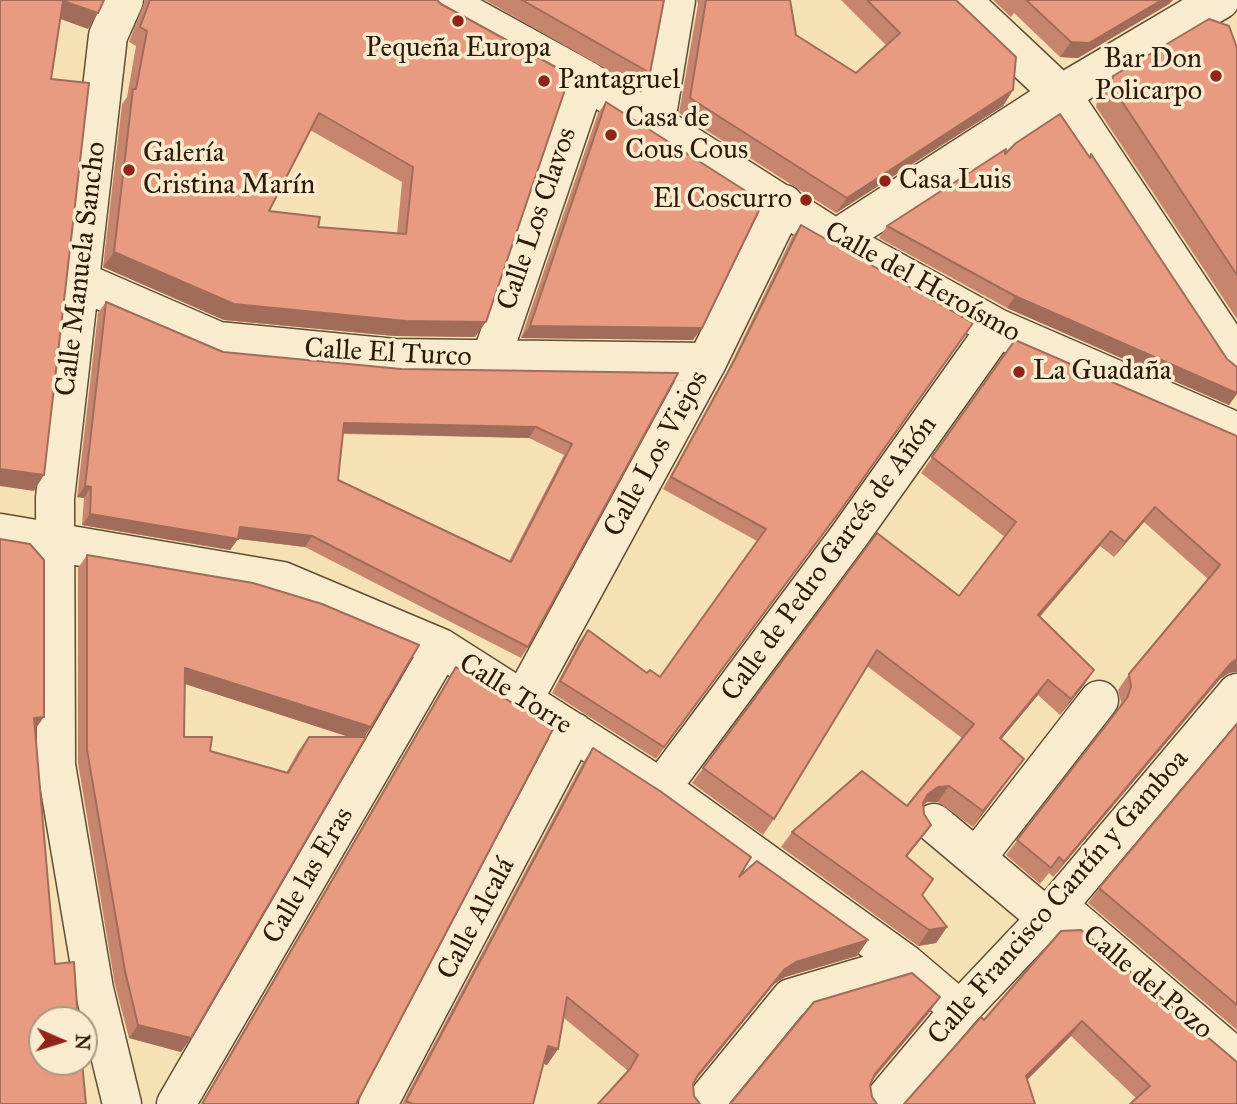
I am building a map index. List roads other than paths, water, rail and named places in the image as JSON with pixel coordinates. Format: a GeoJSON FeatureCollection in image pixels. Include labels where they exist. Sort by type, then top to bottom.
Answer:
{"type":"FeatureCollection","features":[{"type":"Feature","properties":{"kind":"street","name":"Calle Manuela Sancho"},"geometry":{"type":"LineString","coordinates":[[122,1104],[94,989],[56,765],[53,541],[55,498],[82,282],[108,36],[124,0]]}},
{"type":"Feature","properties":{"kind":"street","name":"Calle del Heroísmo"},"geometry":{"type":"LineString","coordinates":[[441,0],[656,121],[836,239],[997,328],[1237,432]]}},
{"type":"Feature","properties":{"kind":"street"},"geometry":{"type":"LineString","coordinates":[[656,121],[676,0]]}},
{"type":"Feature","properties":{"kind":"street"},"geometry":{"type":"LineString","coordinates":[[961,0],[1061,94],[1237,359]]}},
{"type":"Feature","properties":{"kind":"street"},"geometry":{"type":"LineString","coordinates":[[836,239],[1061,94],[1220,0]]}},
{"type":"Feature","properties":{"kind":"street","name":"Calle Los Clavos"},"geometry":{"type":"LineString","coordinates":[[491,359],[586,80]]}},
{"type":"Feature","properties":{"kind":"street","name":"Calle Los Viejos"},"geometry":{"type":"LineString","coordinates":[[523,700],[707,362],[784,204]]}},
{"type":"Feature","properties":{"kind":"street","name":"Calle El Turco"},"geometry":{"type":"LineString","coordinates":[[82,282],[218,341],[394,358],[707,362]]}},
{"type":"Feature","properties":{"kind":"street","name":"Calle de Pedro Garcés de Añón"},"geometry":{"type":"LineString","coordinates":[[661,788],[849,536],[997,328]]}},
{"type":"Feature","properties":{"kind":"street","name":"Calle Torre"},"geometry":{"type":"LineString","coordinates":[[0,533],[282,581],[441,648],[661,788],[906,964],[960,1010]]}},
{"type":"Feature","properties":{"kind":"street","name":"Calle las Eras"},"geometry":{"type":"LineString","coordinates":[[176,1104],[441,648]]}},
{"type":"Feature","properties":{"kind":"street","name":"Calle Francisco Cantín y Gamboa"},"geometry":{"type":"LineString","coordinates":[[881,1104],[960,1010],[1052,912],[1237,693]]}},
{"type":"Feature","properties":{"kind":"street"},"geometry":{"type":"LineString","coordinates":[[976,858],[1099,700]]}},
{"type":"Feature","properties":{"kind":"street","name":"Calle Alcalá"},"geometry":{"type":"LineString","coordinates":[[378,1104],[574,732]]}},
{"type":"Feature","properties":{"kind":"street","name":"Calle del Pozo"},"geometry":{"type":"LineString","coordinates":[[934,823],[976,858],[1052,912],[1237,1059]]}},
{"type":"Feature","properties":{"kind":"street"},"geometry":{"type":"LineString","coordinates":[[704,1104],[791,998],[906,964]]}},
{"type":"Feature","properties":{"kind":"place","name":"Pequeña Europa"},"geometry":{"type":"Point","coordinates":[458,21]}},
{"type":"Feature","properties":{"kind":"place","name":"Bar Don Policarpo"},"geometry":{"type":"Point","coordinates":[1216,76]}},
{"type":"Feature","properties":{"kind":"place","name":"Pantagruel"},"geometry":{"type":"Point","coordinates":[544,81]}},
{"type":"Feature","properties":{"kind":"place","name":"Casa de Cous Cous"},"geometry":{"type":"Point","coordinates":[611,135]}},
{"type":"Feature","properties":{"kind":"place","name":"Galería Cristina Marín"},"geometry":{"type":"Point","coordinates":[129,170]}},
{"type":"Feature","properties":{"kind":"place","name":"Casa Luis"},"geometry":{"type":"Point","coordinates":[885,181]}},
{"type":"Feature","properties":{"kind":"place","name":"El Coscurro"},"geometry":{"type":"Point","coordinates":[806,200]}},
{"type":"Feature","properties":{"kind":"place","name":"La Guadaña"},"geometry":{"type":"Point","coordinates":[1019,372]}}]}
